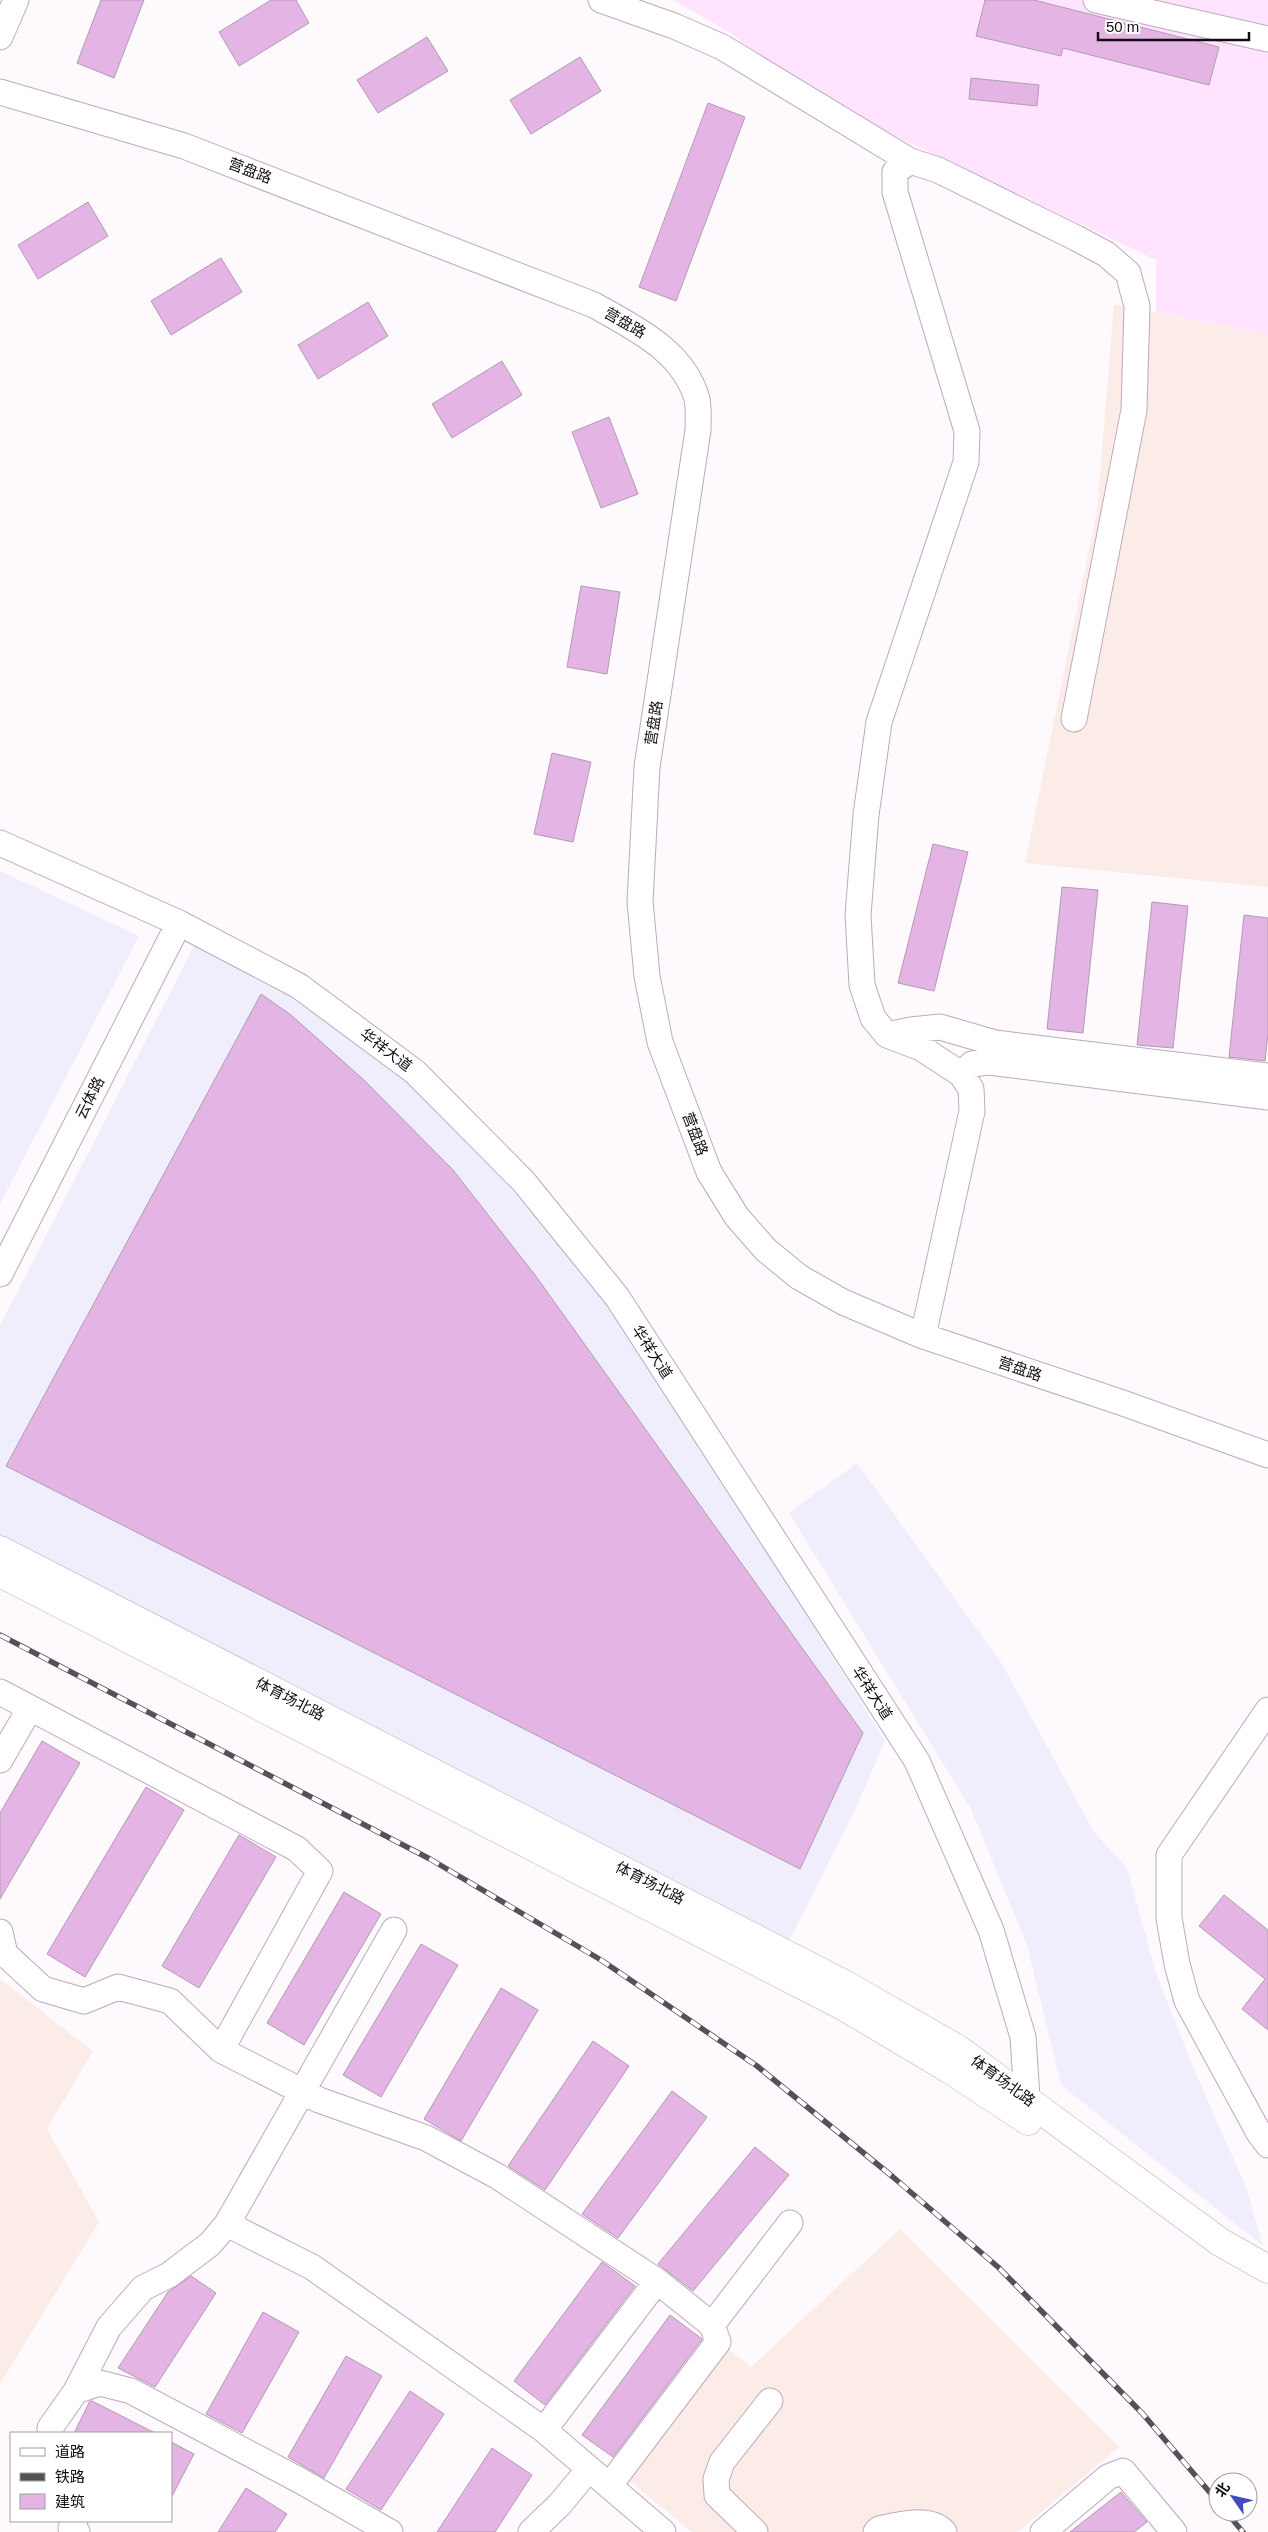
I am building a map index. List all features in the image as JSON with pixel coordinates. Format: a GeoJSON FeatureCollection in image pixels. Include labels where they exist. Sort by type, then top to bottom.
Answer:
{"type":"FeatureCollection","features":[{"type":"Feature","properties":{"kind":"main road","name":"体育场北路"},"geometry":{"type":"LineString","coordinates":[[0,1550],[783,1951],[958,2049],[1220,2242],[1268,2270]]}},
{"type":"Feature","properties":{"kind":"main road","name":"体育场北路"},"geometry":{"type":"LineString","coordinates":[[0,1573],[843,2006],[1019,2114],[1218,2260],[1268,2289]]}},
{"type":"Feature","properties":{"kind":"street"},"geometry":{"type":"LineString","coordinates":[[0,37],[16,0]]}},
{"type":"Feature","properties":{"kind":"street"},"geometry":{"type":"LineString","coordinates":[[601,0],[674,26],[722,47],[910,161],[938,170],[1106,254],[1128,273],[1137,306],[1134,410],[1074,719]]}},
{"type":"Feature","properties":{"kind":"street"},"geometry":{"type":"LineString","coordinates":[[1096,0],[1268,39]]}},
{"type":"Feature","properties":{"kind":"street","name":"营盘路"},"geometry":{"type":"LineString","coordinates":[[0,92],[184,146],[594,305],[654,339],[682,367],[697,399],[698,430],[647,767],[640,902],[647,976],[660,1042],[709,1172],[737,1217],[766,1250],[799,1277],[843,1302],[923,1336],[1268,1455]]}},
{"type":"Feature","properties":{"kind":"street"},"geometry":{"type":"LineString","coordinates":[[910,161],[895,172],[895,192],[967,431],[966,462],[879,722],[866,815],[858,915],[862,985],[873,1018],[887,1035],[921,1048],[961,1074],[971,1089],[972,1111],[923,1336]]}},
{"type":"Feature","properties":{"kind":"street","name":"华祥大道"},"geometry":{"type":"LineString","coordinates":[[0,843],[179,923],[299,986],[415,1072],[524,1182],[617,1297],[917,1761],[991,1930],[1023,2037],[1027,2098]]}},
{"type":"Feature","properties":{"kind":"street","name":"云体路"},"geometry":{"type":"LineString","coordinates":[[0,1274],[179,923]]}},
{"type":"Feature","properties":{"kind":"street"},"geometry":{"type":"LineString","coordinates":[[887,1035],[940,1027],[996,1043],[1268,1076]]}},
{"type":"Feature","properties":{"kind":"street"},"geometry":{"type":"LineString","coordinates":[[961,1074],[972,1064],[989,1062],[1268,1097]]}},
{"type":"Feature","properties":{"kind":"street"},"geometry":{"type":"LineString","coordinates":[[0,1692],[297,1849],[320,1871],[221,2050]]}},
{"type":"Feature","properties":{"kind":"street"},"geometry":{"type":"LineString","coordinates":[[0,1760],[30,1708]]}},
{"type":"Feature","properties":{"kind":"street"},"geometry":{"type":"LineString","coordinates":[[1268,1710],[1169,1854],[1169,1918],[1177,1964],[1187,2001],[1259,2133],[1268,2145]]}},
{"type":"Feature","properties":{"kind":"street"},"geometry":{"type":"LineString","coordinates":[[52,2432],[50,2428],[76,2390],[110,2328],[143,2288],[169,2274],[210,2244],[227,2224],[394,1930]]}},
{"type":"Feature","properties":{"kind":"street"},"geometry":{"type":"LineString","coordinates":[[0,1932],[5,1954],[44,1989],[84,2001],[118,1987],[170,2001],[221,2050],[319,2100],[426,2138],[497,2176],[657,2281],[712,2325],[718,2342],[609,2486]]}},
{"type":"Feature","properties":{"kind":"street"},"geometry":{"type":"LineString","coordinates":[[712,2325],[790,2223]]}},
{"type":"Feature","properties":{"kind":"street"},"geometry":{"type":"LineString","coordinates":[[227,2224],[312,2267],[544,2430],[663,2532]]}},
{"type":"Feature","properties":{"kind":"street"},"geometry":{"type":"LineString","coordinates":[[544,2430],[657,2281]]}},
{"type":"Feature","properties":{"kind":"street"},"geometry":{"type":"LineString","coordinates":[[76,2390],[100,2383],[131,2391],[299,2480],[390,2532]]}},
{"type":"Feature","properties":{"kind":"street"},"geometry":{"type":"LineString","coordinates":[[755,2532],[717,2495],[716,2479],[722,2462],[770,2400]]}},
{"type":"Feature","properties":{"kind":"street"},"geometry":{"type":"LineString","coordinates":[[531,2532],[560,2504],[589,2469]]}},
{"type":"Feature","properties":{"kind":"street"},"geometry":{"type":"LineString","coordinates":[[1043,2532],[1108,2477],[1123,2471],[1174,2532]]}},
{"type":"Feature","properties":{"kind":"street"},"geometry":{"type":"LineString","coordinates":[[74,2522],[71,2528],[77,2532]]}},
{"type":"Feature","properties":{"kind":"street"},"geometry":{"type":"LineString","coordinates":[[876,2532],[880,2529],[916,2522],[941,2528],[944,2532]]}},
{"type":"Feature","properties":{"kind":"shaded area"},"geometry":{"type":"Polygon","coordinates":[[[673,0],[1268,0],[1268,335],[1156,312],[1156,260],[815,98],[729,32],[673,0]]]}},
{"type":"Feature","properties":{"kind":"shaded area"},"geometry":{"type":"Polygon","coordinates":[[[1114,304],[1268,335],[1268,887],[1025,863],[1097,511],[1114,304]]]}},
{"type":"Feature","properties":{"kind":"shaded area"},"geometry":{"type":"Polygon","coordinates":[[[0,871],[139,936],[0,1204],[0,871]]]}},
{"type":"Feature","properties":{"kind":"shaded area"},"geometry":{"type":"Polygon","coordinates":[[[195,944],[296,991],[410,1077],[610,1299],[885,1741],[855,1810],[787,1945],[0,1540],[0,1326],[195,944]]]}},
{"type":"Feature","properties":{"kind":"shaded area"},"geometry":{"type":"Polygon","coordinates":[[[857,1463],[1002,1664],[1094,1832],[1127,1868],[1156,1973],[1196,2074],[1246,2187],[1263,2246],[1061,2085],[1027,1945],[971,1809],[789,1513],[857,1463]]]}},
{"type":"Feature","properties":{"kind":"shaded area"},"geometry":{"type":"Polygon","coordinates":[[[0,1979],[93,2051],[47,2129],[99,2222],[0,2384],[0,1979]]]}},
{"type":"Feature","properties":{"kind":"shaded area"},"geometry":{"type":"Polygon","coordinates":[[[900,2229],[1119,2447],[1017,2532],[692,2532],[627,2479],[726,2347],[751,2367],[900,2229]]]}},
{"type":"Feature","properties":{"kind":"building"},"geometry":{"type":"Polygon","coordinates":[[[101,0],[144,0],[114,78],[77,63],[101,0]]]}},
{"type":"Feature","properties":{"kind":"building"},"geometry":{"type":"Polygon","coordinates":[[[271,0],[296,0],[309,23],[239,66],[219,32],[271,0]]]}},
{"type":"Feature","properties":{"kind":"building"},"geometry":{"type":"Polygon","coordinates":[[[985,0],[1034,0],[1219,47],[1209,85],[1063,48],[1061,56],[976,36],[985,0]]]}},
{"type":"Feature","properties":{"kind":"building"},"geometry":{"type":"Polygon","coordinates":[[[427,37],[448,71],[378,113],[357,80],[427,37]]]}},
{"type":"Feature","properties":{"kind":"building"},"geometry":{"type":"Polygon","coordinates":[[[580,57],[601,91],[531,134],[510,100],[580,57]]]}},
{"type":"Feature","properties":{"kind":"building"},"geometry":{"type":"Polygon","coordinates":[[[971,78],[1039,85],[1037,106],[969,99],[971,78]]]}},
{"type":"Feature","properties":{"kind":"building"},"geometry":{"type":"Polygon","coordinates":[[[708,103],[745,117],[676,301],[639,287],[708,103]]]}},
{"type":"Feature","properties":{"kind":"building"},"geometry":{"type":"Polygon","coordinates":[[[88,202],[108,236],[38,279],[18,245],[88,202]]]}},
{"type":"Feature","properties":{"kind":"building"},"geometry":{"type":"Polygon","coordinates":[[[221,258],[242,292],[171,335],[151,301],[221,258]]]}},
{"type":"Feature","properties":{"kind":"building"},"geometry":{"type":"Polygon","coordinates":[[[368,302],[388,336],[318,379],[298,345],[368,302]]]}},
{"type":"Feature","properties":{"kind":"building"},"geometry":{"type":"Polygon","coordinates":[[[502,361],[522,395],[452,438],[432,404],[502,361]]]}},
{"type":"Feature","properties":{"kind":"building"},"geometry":{"type":"Polygon","coordinates":[[[609,417],[638,494],[601,508],[572,432],[609,417]]]}},
{"type":"Feature","properties":{"kind":"building"},"geometry":{"type":"Polygon","coordinates":[[[581,586],[620,592],[607,674],[567,667],[581,586]]]}},
{"type":"Feature","properties":{"kind":"building"},"geometry":{"type":"Polygon","coordinates":[[[552,753],[591,762],[573,842],[534,834],[552,753]]]}},
{"type":"Feature","properties":{"kind":"building"},"geometry":{"type":"Polygon","coordinates":[[[933,844],[968,852],[934,991],[898,983],[933,844]]]}},
{"type":"Feature","properties":{"kind":"building"},"geometry":{"type":"Polygon","coordinates":[[[1062,887],[1098,890],[1083,1033],[1047,1029],[1062,887]]]}},
{"type":"Feature","properties":{"kind":"building"},"geometry":{"type":"Polygon","coordinates":[[[1152,902],[1188,906],[1173,1048],[1137,1045],[1152,902]]]}},
{"type":"Feature","properties":{"kind":"building"},"geometry":{"type":"Polygon","coordinates":[[[1244,915],[1268,918],[1268,1034],[1265,1061],[1229,1057],[1244,915]]]}},
{"type":"Feature","properties":{"kind":"building"},"geometry":{"type":"Polygon","coordinates":[[[261,994],[291,1015],[365,1081],[453,1170],[535,1275],[863,1733],[800,1869],[6,1466],[261,994]]]}},
{"type":"Feature","properties":{"kind":"building"},"geometry":{"type":"Polygon","coordinates":[[[42,1741],[80,1763],[0,1899],[0,1813],[42,1741]]]}},
{"type":"Feature","properties":{"kind":"building"},"geometry":{"type":"Polygon","coordinates":[[[146,1787],[184,1810],[85,1977],[47,1954],[146,1787]]]}},
{"type":"Feature","properties":{"kind":"building"},"geometry":{"type":"Polygon","coordinates":[[[239,1835],[276,1857],[199,1988],[162,1966],[239,1835]]]}},
{"type":"Feature","properties":{"kind":"building"},"geometry":{"type":"Polygon","coordinates":[[[344,1892],[381,1914],[304,2045],[267,2023],[344,1892]]]}},
{"type":"Feature","properties":{"kind":"building"},"geometry":{"type":"Polygon","coordinates":[[[1224,1895],[1268,1930],[1268,2030],[1242,2009],[1265,1979],[1199,1926],[1224,1895]]]}},
{"type":"Feature","properties":{"kind":"building"},"geometry":{"type":"Polygon","coordinates":[[[421,1944],[458,1965],[381,2097],[343,2075],[421,1944]]]}},
{"type":"Feature","properties":{"kind":"building"},"geometry":{"type":"Polygon","coordinates":[[[501,1988],[538,2010],[461,2141],[424,2119],[501,1988]]]}},
{"type":"Feature","properties":{"kind":"building"},"geometry":{"type":"Polygon","coordinates":[[[593,2041],[629,2066],[545,2190],[508,2166],[593,2041]]]}},
{"type":"Feature","properties":{"kind":"building"},"geometry":{"type":"Polygon","coordinates":[[[672,2091],[707,2117],[618,2238],[582,2214],[672,2091]]]}},
{"type":"Feature","properties":{"kind":"building"},"geometry":{"type":"Polygon","coordinates":[[[755,2147],[789,2175],[693,2291],[658,2264],[755,2147]]]}},
{"type":"Feature","properties":{"kind":"building"},"geometry":{"type":"Polygon","coordinates":[[[602,2262],[635,2286],[545,2405],[514,2381],[602,2262]]]}},
{"type":"Feature","properties":{"kind":"building"},"geometry":{"type":"Polygon","coordinates":[[[191,2276],[216,2293],[155,2387],[118,2368],[168,2292],[191,2276]]]}},
{"type":"Feature","properties":{"kind":"building"},"geometry":{"type":"Polygon","coordinates":[[[263,2312],[299,2332],[242,2433],[206,2414],[263,2312]]]}},
{"type":"Feature","properties":{"kind":"building"},"geometry":{"type":"Polygon","coordinates":[[[670,2315],[702,2339],[613,2457],[582,2435],[670,2315]]]}},
{"type":"Feature","properties":{"kind":"building"},"geometry":{"type":"Polygon","coordinates":[[[346,2356],[382,2376],[324,2478],[288,2457],[346,2356]]]}},
{"type":"Feature","properties":{"kind":"building"},"geometry":{"type":"Polygon","coordinates":[[[410,2391],[444,2414],[381,2510],[346,2489],[410,2391]]]}},
{"type":"Feature","properties":{"kind":"building"},"geometry":{"type":"Polygon","coordinates":[[[90,2401],[92,2401],[153,2432],[74,2432],[90,2401]]]}},
{"type":"Feature","properties":{"kind":"building"},"geometry":{"type":"Polygon","coordinates":[[[172,2443],[194,2454],[172,2496],[172,2443]]]}},
{"type":"Feature","properties":{"kind":"building"},"geometry":{"type":"Polygon","coordinates":[[[492,2448],[532,2475],[495,2532],[437,2532],[492,2448]]]}},
{"type":"Feature","properties":{"kind":"building"},"geometry":{"type":"Polygon","coordinates":[[[246,2488],[287,2514],[275,2532],[218,2532],[246,2488]]]}},
{"type":"Feature","properties":{"kind":"building"},"geometry":{"type":"Polygon","coordinates":[[[1121,2492],[1147,2522],[1134,2532],[1070,2532],[1121,2492]]]}},
{"type":"Feature","properties":{"kind":"railway"},"geometry":{"type":"LineString","coordinates":[[0,1635],[430,1859],[601,1960],[757,2066],[893,2177],[998,2267],[1142,2413],[1208,2490]]}},
{"type":"Feature","properties":{"kind":"railway"},"geometry":{"type":"LineString","coordinates":[[1234,2522],[1243,2532]]}}]}
